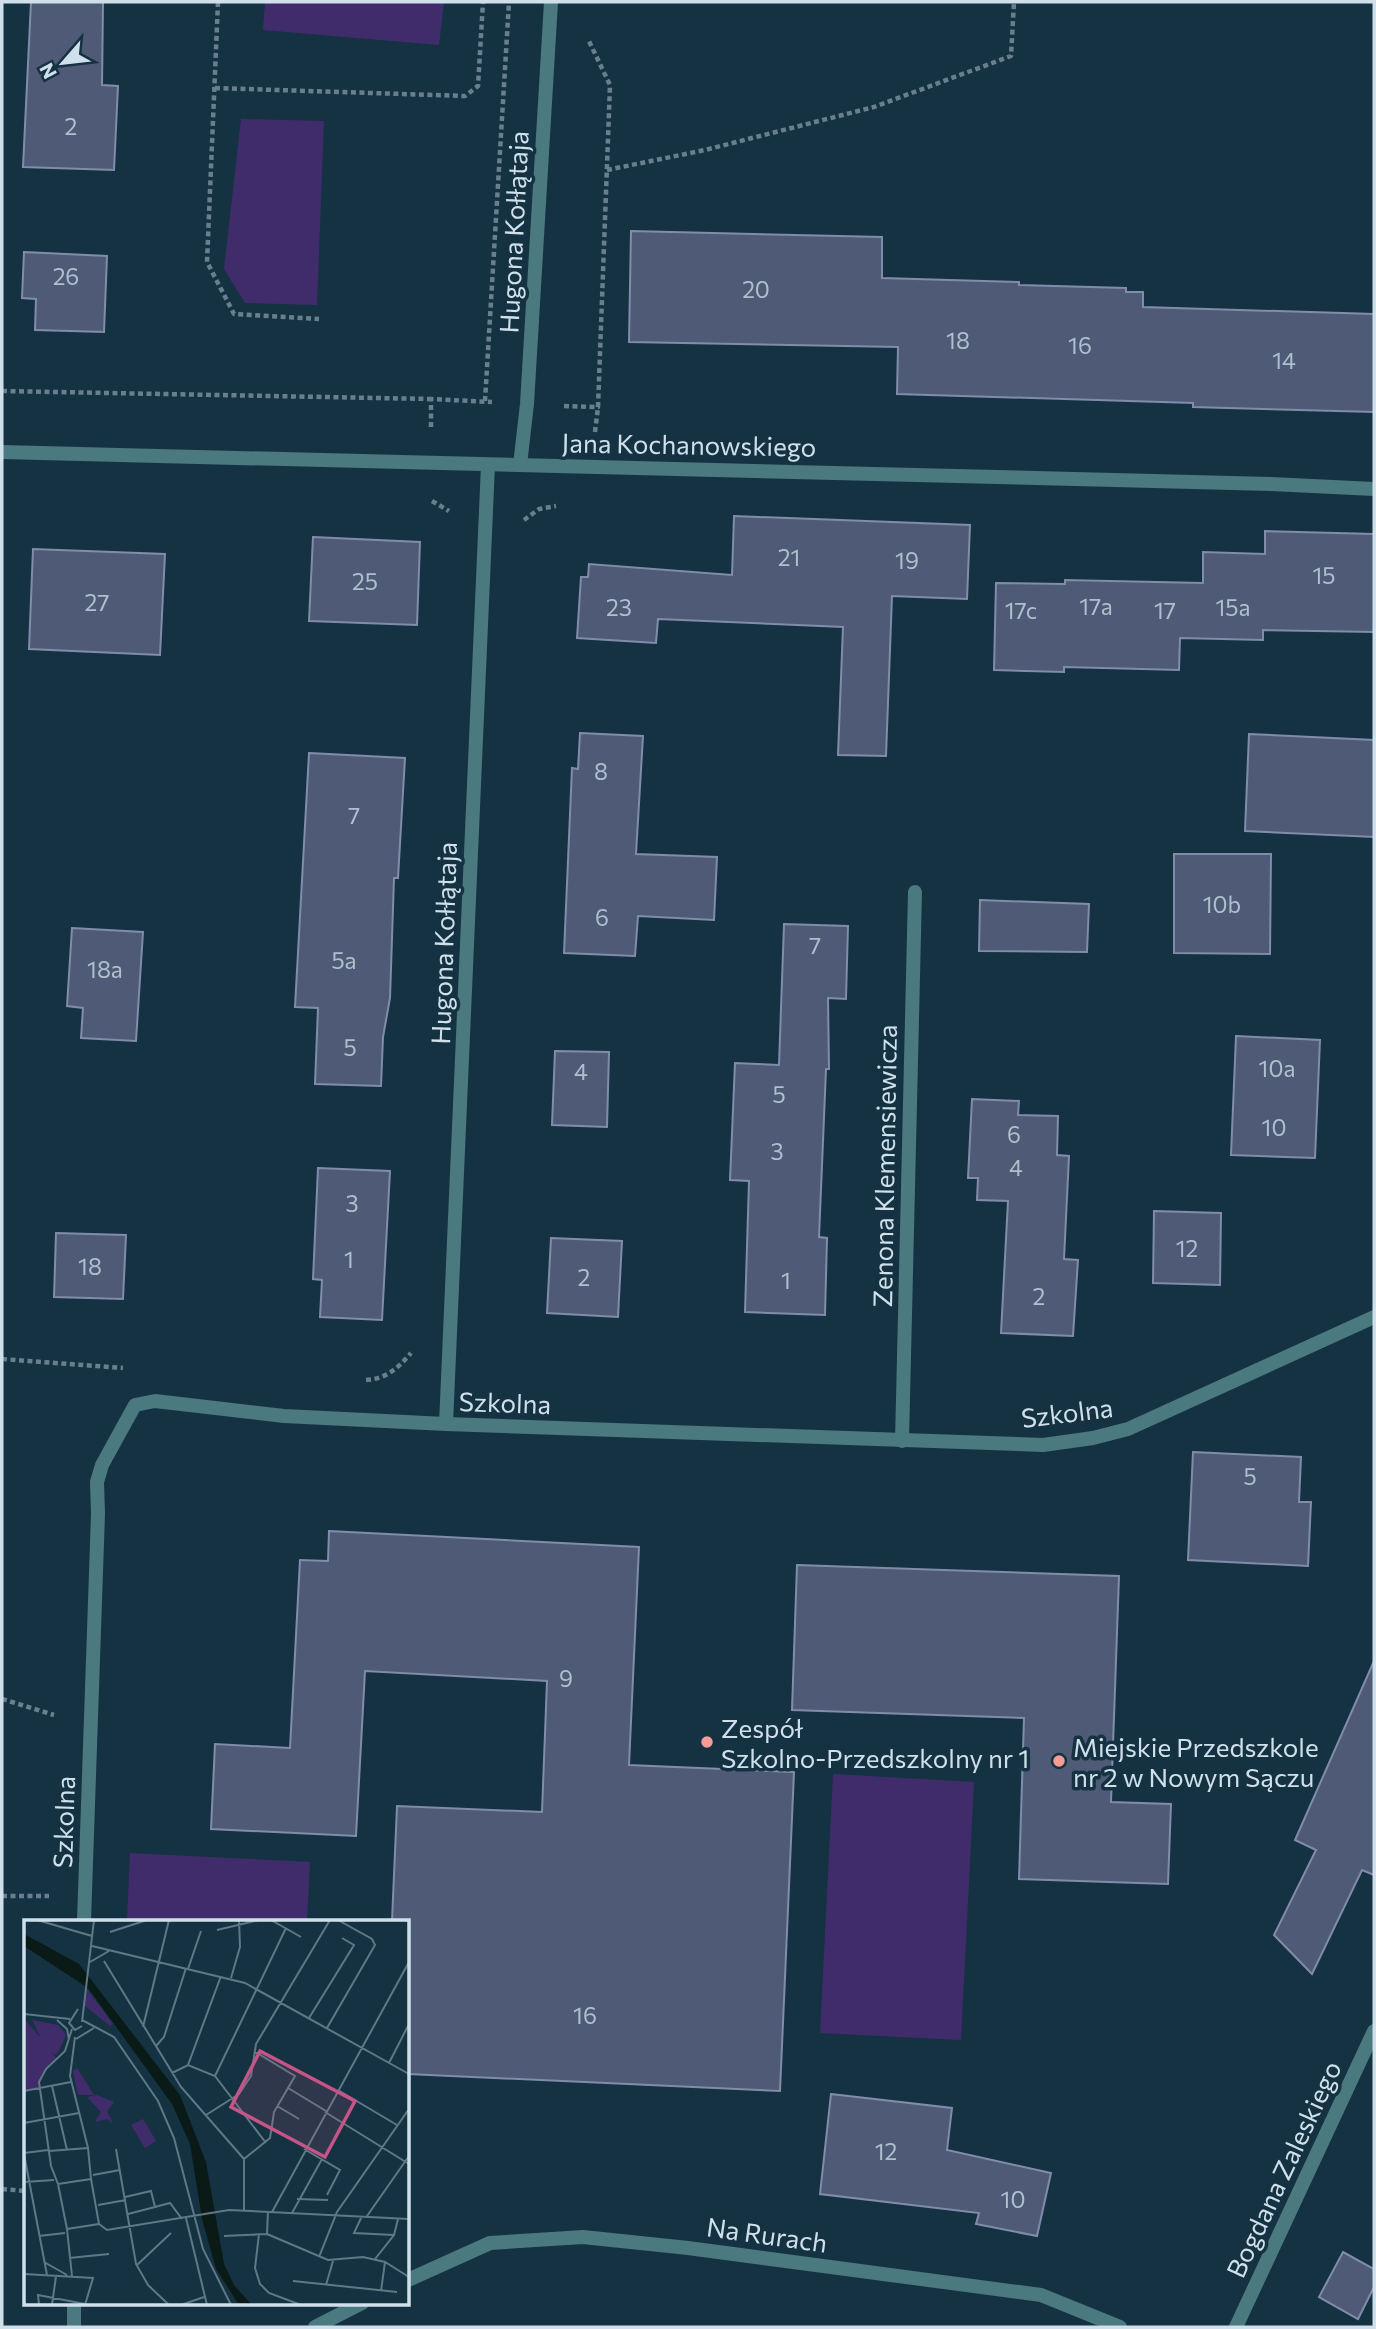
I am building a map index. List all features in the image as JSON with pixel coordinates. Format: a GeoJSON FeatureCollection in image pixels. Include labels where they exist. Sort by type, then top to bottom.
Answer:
{"type":"FeatureCollection","features":[{"type":"Feature","properties":{"kind":"street","name":"Hugona Kołłątaja"},"geometry":{"type":"LineString","coordinates":[[520,465],[527,404],[551,2]]}},
{"type":"Feature","properties":{"kind":"street","name":"Jana Kochanowskiego"},"geometry":{"type":"LineString","coordinates":[[2,452],[1270,484],[1374,489]]}},
{"type":"Feature","properties":{"kind":"street","name":"Hugona Kołłątaja"},"geometry":{"type":"LineString","coordinates":[[446,1424],[488,465]]}},
{"type":"Feature","properties":{"kind":"street","name":"Zenona Klemensiewicza"},"geometry":{"type":"LineString","coordinates":[[902,1441],[915,892]]}},
{"type":"Feature","properties":{"kind":"street","name":"Szkolna"},"geometry":{"type":"LineString","coordinates":[[84,1920],[92,1727],[97,1482],[106,1456],[135,1405],[155,1401],[284,1416],[446,1424],[1042,1444],[1093,1438],[1128,1429],[1374,1317]]}},
{"type":"Feature","properties":{"kind":"street","name":"Bogdana Zaleskiego"},"geometry":{"type":"LineString","coordinates":[[1236,2327],[1374,2031]]}},
{"type":"Feature","properties":{"kind":"street","name":"Na Rurach"},"geometry":{"type":"LineString","coordinates":[[410,2279],[490,2244],[583,2237],[688,2248],[1041,2295],[1120,2327]]}},
{"type":"Feature","properties":{"kind":"street"},"geometry":{"type":"LineString","coordinates":[[74,2304],[74,2327]]}},
{"type":"Feature","properties":{"kind":"street"},"geometry":{"type":"LineString","coordinates":[[315,2327],[360,2304]]}},
{"type":"Feature","properties":{"kind":"path"},"geometry":{"type":"LineString","coordinates":[[218,2],[207,262],[234,314],[319,319]]}},
{"type":"Feature","properties":{"kind":"path"},"geometry":{"type":"LineString","coordinates":[[215,88],[465,96],[478,86],[483,2]]}},
{"type":"Feature","properties":{"kind":"path"},"geometry":{"type":"LineString","coordinates":[[485,401],[509,2]]}},
{"type":"Feature","properties":{"kind":"path"},"geometry":{"type":"LineString","coordinates":[[607,170],[705,150],[874,107],[1011,56],[1014,2]]}},
{"type":"Feature","properties":{"kind":"path"},"geometry":{"type":"LineString","coordinates":[[527,404],[598,407],[610,85],[583,30]]}},
{"type":"Feature","properties":{"kind":"path"},"geometry":{"type":"LineString","coordinates":[[2,391],[431,399]]}},
{"type":"Feature","properties":{"kind":"path"},"geometry":{"type":"LineString","coordinates":[[364,1380],[377,1380],[398,1369],[413,1351]]}},
{"type":"Feature","properties":{"kind":"path"},"geometry":{"type":"LineString","coordinates":[[2,1699],[92,1727]]}},
{"type":"Feature","properties":{"kind":"path"},"geometry":{"type":"LineString","coordinates":[[2,1896],[85,1896]]}},
{"type":"Feature","properties":{"kind":"path"},"geometry":{"type":"LineString","coordinates":[[2,2189],[24,2191]]}},
{"type":"Feature","properties":{"kind":"shaded area"},"geometry":{"type":"Polygon","coordinates":[[[265,2],[444,2],[439,45],[263,30],[265,2]]]}},
{"type":"Feature","properties":{"kind":"shaded area"},"geometry":{"type":"Polygon","coordinates":[[[241,119],[324,121],[317,305],[245,303],[224,269],[241,119]]]}},
{"type":"Feature","properties":{"kind":"shaded area"},"geometry":{"type":"Polygon","coordinates":[[[833,1774],[974,1782],[961,2040],[820,2033],[833,1774]]]}},
{"type":"Feature","properties":{"kind":"shaded area"},"geometry":{"type":"Polygon","coordinates":[[[130,1853],[310,1862],[307,1920],[127,1920],[130,1853]]]}},
{"type":"Feature","properties":{"kind":"building"},"geometry":{"type":"Polygon","coordinates":[[[31,2],[103,2],[102,85],[118,86],[114,170],[23,167],[31,2]]]}},
{"type":"Feature","properties":{"kind":"building"},"geometry":{"type":"Polygon","coordinates":[[[631,231],[882,237],[882,278],[1126,288],[1126,292],[1143,292],[1143,307],[1374,314],[1374,412],[1193,407],[1193,403],[897,394],[898,347],[629,342],[631,231]]]}},
{"type":"Feature","properties":{"kind":"building"},"geometry":{"type":"Polygon","coordinates":[[[24,252],[107,256],[104,332],[35,330],[36,299],[22,298],[24,252]]]}},
{"type":"Feature","properties":{"kind":"building"},"geometry":{"type":"Polygon","coordinates":[[[734,516],[970,525],[967,599],[892,596],[886,756],[838,755],[843,627],[658,619],[656,643],[577,638],[581,577],[588,577],[589,564],[732,575],[734,516]]]}},
{"type":"Feature","properties":{"kind":"building"},"geometry":{"type":"Polygon","coordinates":[[[1265,531],[1374,534],[1374,632],[1263,630],[1263,640],[1180,638],[1179,670],[1064,667],[1064,672],[994,670],[996,583],[1065,584],[1065,580],[1203,583],[1203,552],[1265,554],[1265,531]]]}},
{"type":"Feature","properties":{"kind":"building"},"geometry":{"type":"Polygon","coordinates":[[[313,537],[420,542],[417,625],[309,621],[313,537]]]}},
{"type":"Feature","properties":{"kind":"building"},"geometry":{"type":"Polygon","coordinates":[[[33,549],[165,554],[160,655],[29,649],[33,549]]]}},
{"type":"Feature","properties":{"kind":"building"},"geometry":{"type":"Polygon","coordinates":[[[580,733],[643,736],[636,854],[717,857],[714,920],[638,916],[635,956],[564,953],[572,768],[578,769],[580,733]]]}},
{"type":"Feature","properties":{"kind":"building"},"geometry":{"type":"Polygon","coordinates":[[[1249,734],[1374,740],[1374,837],[1245,831],[1249,734]]]}},
{"type":"Feature","properties":{"kind":"building"},"geometry":{"type":"Polygon","coordinates":[[[309,753],[405,758],[398,878],[394,878],[390,998],[383,1037],[381,1086],[315,1084],[318,1008],[295,1007],[309,753]]]}},
{"type":"Feature","properties":{"kind":"building"},"geometry":{"type":"Polygon","coordinates":[[[1174,854],[1271,854],[1270,954],[1174,953],[1174,854]]]}},
{"type":"Feature","properties":{"kind":"building"},"geometry":{"type":"Polygon","coordinates":[[[980,900],[1089,904],[1087,952],[979,951],[980,900]]]}},
{"type":"Feature","properties":{"kind":"building"},"geometry":{"type":"Polygon","coordinates":[[[784,924],[848,926],[846,999],[828,998],[829,1069],[826,1069],[819,1237],[827,1238],[825,1315],[745,1312],[749,1181],[730,1180],[735,1063],[779,1065],[784,924]]]}},
{"type":"Feature","properties":{"kind":"building"},"geometry":{"type":"Polygon","coordinates":[[[72,928],[143,932],[136,1041],[81,1038],[83,1008],[67,1006],[72,928]]]}},
{"type":"Feature","properties":{"kind":"building"},"geometry":{"type":"Polygon","coordinates":[[[1236,1036],[1320,1040],[1315,1158],[1231,1155],[1236,1036]]]}},
{"type":"Feature","properties":{"kind":"building"},"geometry":{"type":"Polygon","coordinates":[[[555,1051],[609,1052],[607,1127],[552,1125],[555,1051]]]}},
{"type":"Feature","properties":{"kind":"building"},"geometry":{"type":"Polygon","coordinates":[[[972,1099],[1019,1101],[1018,1115],[1058,1116],[1057,1155],[1069,1156],[1064,1259],[1078,1260],[1073,1336],[1001,1333],[1008,1201],[977,1200],[978,1178],[968,1178],[972,1099]]]}},
{"type":"Feature","properties":{"kind":"building"},"geometry":{"type":"Polygon","coordinates":[[[318,1168],[390,1171],[382,1320],[320,1317],[322,1280],[313,1279],[318,1168]]]}},
{"type":"Feature","properties":{"kind":"building"},"geometry":{"type":"Polygon","coordinates":[[[1154,1211],[1221,1213],[1220,1285],[1153,1283],[1154,1211]]]}},
{"type":"Feature","properties":{"kind":"building"},"geometry":{"type":"Polygon","coordinates":[[[56,1233],[126,1235],[123,1299],[54,1297],[56,1233]]]}},
{"type":"Feature","properties":{"kind":"building"},"geometry":{"type":"Polygon","coordinates":[[[551,1238],[622,1241],[618,1317],[547,1313],[551,1238]]]}},
{"type":"Feature","properties":{"kind":"building"},"geometry":{"type":"Polygon","coordinates":[[[1193,1452],[1301,1457],[1299,1502],[1311,1502],[1308,1566],[1188,1560],[1193,1452]]]}},
{"type":"Feature","properties":{"kind":"building"},"geometry":{"type":"Polygon","coordinates":[[[329,1531],[639,1547],[629,1765],[794,1772],[780,2091],[410,2074],[410,1920],[392,1920],[397,1806],[542,1812],[547,1681],[365,1671],[356,1836],[211,1829],[215,1744],[290,1748],[300,1560],[328,1561],[329,1531]]]}},
{"type":"Feature","properties":{"kind":"building","name":"Miejskie Przedszkole nr 2 w Nowym Sączu"},"geometry":{"type":"Polygon","coordinates":[[[797,1565],[1119,1576],[1111,1802],[1171,1804],[1168,1884],[1019,1879],[1024,1718],[792,1710],[797,1565]]]}},
{"type":"Feature","properties":{"kind":"building"},"geometry":{"type":"Polygon","coordinates":[[[1374,1661],[1374,1875],[1362,1870],[1312,1974],[1274,1935],[1316,1850],[1295,1840],[1374,1661]]]}},
{"type":"Feature","properties":{"kind":"building"},"geometry":{"type":"Polygon","coordinates":[[[831,2094],[952,2108],[947,2150],[1051,2173],[1037,2236],[976,2224],[979,2213],[820,2194],[831,2094]]]}},
{"type":"Feature","properties":{"kind":"building"},"geometry":{"type":"Polygon","coordinates":[[[1343,2252],[1374,2269],[1374,2287],[1358,2319],[1319,2297],[1343,2252]]]}},
{"type":"Feature","properties":{"kind":"place","name":"Zespół Szkolno-Przedszkolny nr 1"},"geometry":{"type":"Point","coordinates":[707,1742]}},
{"type":"Feature","properties":{"kind":"place","name":"Miejskie Przedszkole nr 2 w Nowym Sączu"},"geometry":{"type":"Point","coordinates":[1059,1761]}}]}
